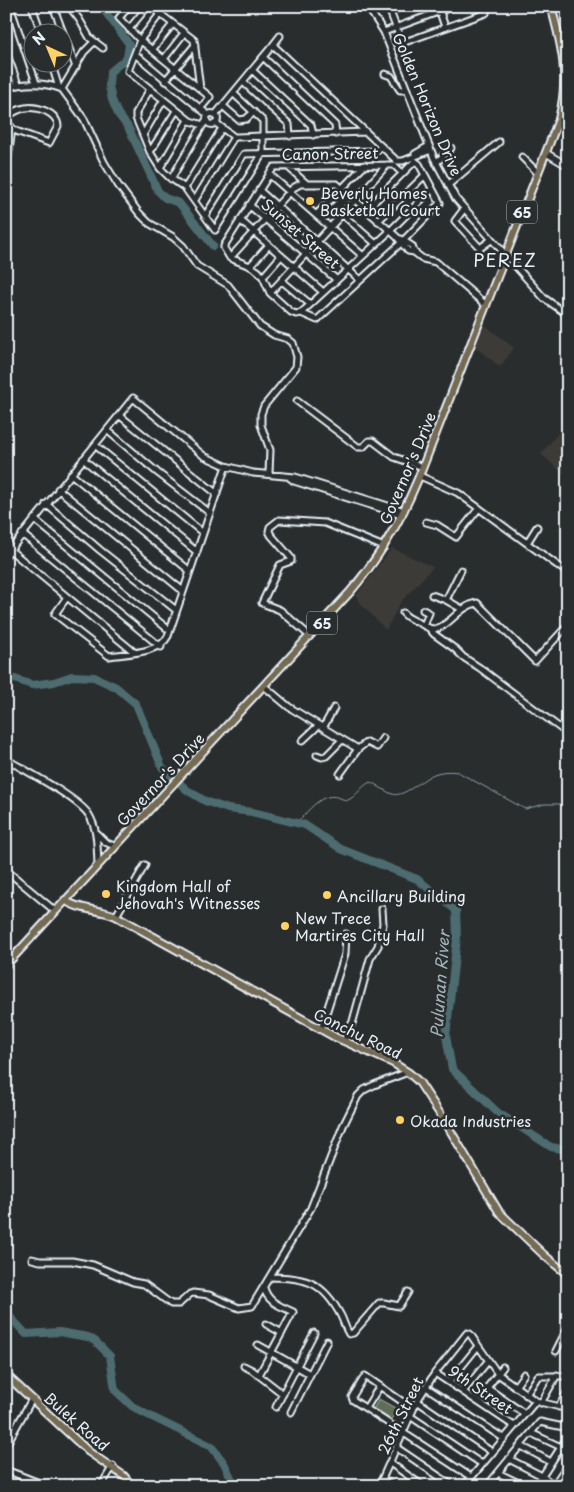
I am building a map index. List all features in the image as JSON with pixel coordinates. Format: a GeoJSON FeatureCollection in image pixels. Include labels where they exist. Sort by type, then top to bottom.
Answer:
{"type":"FeatureCollection","features":[{"type":"Feature","properties":{"kind":"main road","name":"Governor's Drive"},"geometry":{"type":"LineString","coordinates":[[6,965],[310,636],[356,585],[384,547],[403,513],[420,476],[562,109],[566,68],[551,6]]}},
{"type":"Feature","properties":{"kind":"main road","name":"Conchu Road"},"geometry":{"type":"LineString","coordinates":[[65,900],[71,905],[103,911],[116,916],[320,1029],[394,1063],[408,1072],[419,1082],[444,1120],[499,1212],[568,1276]]}},
{"type":"Feature","properties":{"kind":"main road","name":"Bulek Road"},"geometry":{"type":"LineString","coordinates":[[6,1375],[89,1452],[113,1466],[127,1479],[128,1486]]}},
{"type":"Feature","properties":{"kind":"street"},"geometry":{"type":"LineString","coordinates":[[10,6],[36,82]]}},
{"type":"Feature","properties":{"kind":"street"},"geometry":{"type":"LineString","coordinates":[[32,6],[38,22]]}},
{"type":"Feature","properties":{"kind":"street"},"geometry":{"type":"LineString","coordinates":[[53,6],[76,67]]}},
{"type":"Feature","properties":{"kind":"street"},"geometry":{"type":"LineString","coordinates":[[69,6],[94,42],[103,48]]}},
{"type":"Feature","properties":{"kind":"street"},"geometry":{"type":"LineString","coordinates":[[129,6],[119,18],[140,40],[210,96],[200,109]]}},
{"type":"Feature","properties":{"kind":"street"},"geometry":{"type":"LineString","coordinates":[[130,29],[149,6],[194,40],[200,89]]}},
{"type":"Feature","properties":{"kind":"street","name":"Golden Horizon Drive"},"geometry":{"type":"LineString","coordinates":[[367,6],[384,32],[436,163],[456,199],[544,298],[568,315]]}},
{"type":"Feature","properties":{"kind":"street"},"geometry":{"type":"LineString","coordinates":[[404,6],[389,9],[402,43],[486,13],[488,6]]}},
{"type":"Feature","properties":{"kind":"street"},"geometry":{"type":"LineString","coordinates":[[384,32],[438,9],[454,6]]}},
{"type":"Feature","properties":{"kind":"street"},"geometry":{"type":"LineString","coordinates":[[438,9],[446,27]]}},
{"type":"Feature","properties":{"kind":"street"},"geometry":{"type":"LineString","coordinates":[[160,14],[140,40],[128,71],[188,120],[206,120]]}},
{"type":"Feature","properties":{"kind":"street"},"geometry":{"type":"LineString","coordinates":[[152,50],[173,24]]}},
{"type":"Feature","properties":{"kind":"street"},"geometry":{"type":"LineString","coordinates":[[164,59],[184,33]]}},
{"type":"Feature","properties":{"kind":"street"},"geometry":{"type":"LineString","coordinates":[[216,123],[216,115],[280,36]]}},
{"type":"Feature","properties":{"kind":"street"},"geometry":{"type":"LineString","coordinates":[[61,88],[84,52],[94,42]]}},
{"type":"Feature","properties":{"kind":"street"},"geometry":{"type":"LineString","coordinates":[[272,45],[397,161],[413,159],[418,162],[440,204],[402,242],[317,320],[301,313],[291,312],[270,293],[258,270],[230,258],[296,185],[334,183],[397,238],[402,242],[412,246],[414,252],[423,259],[436,262],[486,305]]}},
{"type":"Feature","properties":{"kind":"street"},"geometry":{"type":"LineString","coordinates":[[165,81],[195,46]]}},
{"type":"Feature","properties":{"kind":"street"},"geometry":{"type":"LineString","coordinates":[[6,52],[18,84]]}},
{"type":"Feature","properties":{"kind":"street"},"geometry":{"type":"LineString","coordinates":[[135,54],[200,109],[210,124],[216,123],[234,137],[263,138],[365,132]]}},
{"type":"Feature","properties":{"kind":"street"},"geometry":{"type":"LineString","coordinates":[[262,57],[335,125],[336,134]]}},
{"type":"Feature","properties":{"kind":"street"},"geometry":{"type":"LineString","coordinates":[[252,70],[311,125],[313,135]]}},
{"type":"Feature","properties":{"kind":"street"},"geometry":{"type":"LineString","coordinates":[[55,72],[61,88],[84,119],[104,162],[139,213],[149,223],[173,237],[183,246],[197,266],[228,286],[260,326],[274,335],[288,339],[293,343],[297,357],[296,367],[264,406],[261,414],[261,425],[270,450],[269,474]]}},
{"type":"Feature","properties":{"kind":"street"},"geometry":{"type":"LineString","coordinates":[[385,74],[391,76],[400,90],[406,90]]}},
{"type":"Feature","properties":{"kind":"street"},"geometry":{"type":"LineString","coordinates":[[6,88],[18,84],[36,82],[61,88]]}},
{"type":"Feature","properties":{"kind":"street"},"geometry":{"type":"LineString","coordinates":[[243,82],[289,124],[290,136]]}},
{"type":"Feature","properties":{"kind":"street"},"geometry":{"type":"LineString","coordinates":[[150,89],[136,113],[136,118],[150,152],[160,168],[171,179],[185,188],[215,230],[263,153],[263,121],[234,94]]}},
{"type":"Feature","properties":{"kind":"street"},"geometry":{"type":"LineString","coordinates":[[143,135],[164,101]]}},
{"type":"Feature","properties":{"kind":"street"},"geometry":{"type":"LineString","coordinates":[[223,106],[239,120],[246,119],[254,112]]}},
{"type":"Feature","properties":{"kind":"street"},"geometry":{"type":"LineString","coordinates":[[6,117],[16,110],[34,107],[46,111],[58,122],[58,126],[49,143],[16,131],[6,121]]}},
{"type":"Feature","properties":{"kind":"street"},"geometry":{"type":"LineString","coordinates":[[150,152],[176,111]]}},
{"type":"Feature","properties":{"kind":"street"},"geometry":{"type":"LineString","coordinates":[[171,179],[206,120],[211,113],[216,115]]}},
{"type":"Feature","properties":{"kind":"street"},"geometry":{"type":"LineString","coordinates":[[160,168],[188,120]]}},
{"type":"Feature","properties":{"kind":"street"},"geometry":{"type":"LineString","coordinates":[[6,174],[12,128]]}},
{"type":"Feature","properties":{"kind":"street"},"geometry":{"type":"LineString","coordinates":[[185,188],[222,128]]}},
{"type":"Feature","properties":{"kind":"street"},"geometry":{"type":"LineString","coordinates":[[195,200],[234,137]]}},
{"type":"Feature","properties":{"kind":"street"},"geometry":{"type":"LineString","coordinates":[[448,185],[499,142]]}},
{"type":"Feature","properties":{"kind":"street"},"geometry":{"type":"LineString","coordinates":[[205,216],[244,154],[377,150],[381,146]]}},
{"type":"Feature","properties":{"kind":"street"},"geometry":{"type":"LineString","coordinates":[[366,210],[402,173],[419,151],[430,148]]}},
{"type":"Feature","properties":{"kind":"street"},"geometry":{"type":"LineString","coordinates":[[436,163],[451,148]]}},
{"type":"Feature","properties":{"kind":"street"},"geometry":{"type":"LineString","coordinates":[[546,153],[568,166]]}},
{"type":"Feature","properties":{"kind":"street"},"geometry":{"type":"LineString","coordinates":[[522,157],[538,173]]}},
{"type":"Feature","properties":{"kind":"street"},"geometry":{"type":"LineString","coordinates":[[316,215],[365,165]]}},
{"type":"Feature","properties":{"kind":"street"},"geometry":{"type":"LineString","coordinates":[[270,293],[387,165]]}},
{"type":"Feature","properties":{"kind":"street","name":"Canon Street"},"geometry":{"type":"LineString","coordinates":[[230,258],[223,247],[274,167],[387,165],[394,166],[402,173]]}},
{"type":"Feature","properties":{"kind":"street"},"geometry":{"type":"LineString","coordinates":[[287,167],[307,184]]}},
{"type":"Feature","properties":{"kind":"street"},"geometry":{"type":"LineString","coordinates":[[269,174],[363,256]]}},
{"type":"Feature","properties":{"kind":"street"},"geometry":{"type":"LineString","coordinates":[[378,221],[425,175]]}},
{"type":"Feature","properties":{"kind":"street"},"geometry":{"type":"LineString","coordinates":[[301,313],[390,231],[432,189]]}},
{"type":"Feature","properties":{"kind":"street"},"geometry":{"type":"LineString","coordinates":[[259,190],[360,280]]}},
{"type":"Feature","properties":{"kind":"street","name":"Sunset Street"},"geometry":{"type":"LineString","coordinates":[[250,205],[337,280]]}},
{"type":"Feature","properties":{"kind":"street"},"geometry":{"type":"LineString","coordinates":[[464,209],[455,218],[455,221],[480,248],[491,240]]}},
{"type":"Feature","properties":{"kind":"street"},"geometry":{"type":"LineString","coordinates":[[342,214],[376,244]]}},
{"type":"Feature","properties":{"kind":"street"},"geometry":{"type":"LineString","coordinates":[[240,220],[323,292]]}},
{"type":"Feature","properties":{"kind":"street"},"geometry":{"type":"LineString","coordinates":[[250,266],[269,245]]}},
{"type":"Feature","properties":{"kind":"street"},"geometry":{"type":"LineString","coordinates":[[263,277],[281,256]]}},
{"type":"Feature","properties":{"kind":"street"},"geometry":{"type":"LineString","coordinates":[[282,280],[310,304]]}},
{"type":"Feature","properties":{"kind":"street"},"geometry":{"type":"LineString","coordinates":[[6,556],[133,398],[204,456],[226,466],[248,472],[289,477],[301,484],[403,513]]}},
{"type":"Feature","properties":{"kind":"street"},"geometry":{"type":"LineString","coordinates":[[297,400],[358,447],[363,447],[373,440],[394,457],[424,464]]}},
{"type":"Feature","properties":{"kind":"street"},"geometry":{"type":"LineString","coordinates":[[120,415],[217,494]]}},
{"type":"Feature","properties":{"kind":"street"},"geometry":{"type":"LineString","coordinates":[[107,430],[210,513]]}},
{"type":"Feature","properties":{"kind":"street"},"geometry":{"type":"LineString","coordinates":[[95,444],[203,533]]}},
{"type":"Feature","properties":{"kind":"street"},"geometry":{"type":"LineString","coordinates":[[83,459],[197,552]]}},
{"type":"Feature","properties":{"kind":"street"},"geometry":{"type":"LineString","coordinates":[[67,597],[55,614],[109,656],[161,647],[170,630],[226,466]]}},
{"type":"Feature","properties":{"kind":"street"},"geometry":{"type":"LineString","coordinates":[[71,474],[190,572]]}},
{"type":"Feature","properties":{"kind":"street"},"geometry":{"type":"LineString","coordinates":[[420,476],[458,492],[568,573]]}},
{"type":"Feature","properties":{"kind":"street"},"geometry":{"type":"LineString","coordinates":[[58,489],[183,591]]}},
{"type":"Feature","properties":{"kind":"street"},"geometry":{"type":"LineString","coordinates":[[46,504],[100,550],[176,610]]}},
{"type":"Feature","properties":{"kind":"street"},"geometry":{"type":"LineString","coordinates":[[426,522],[437,525],[456,538],[479,508]]}},
{"type":"Feature","properties":{"kind":"street"},"geometry":{"type":"LineString","coordinates":[[34,519],[170,630]]}},
{"type":"Feature","properties":{"kind":"street"},"geometry":{"type":"LineString","coordinates":[[310,636],[280,610],[262,603],[280,565],[291,561],[291,558],[271,535],[270,527],[279,520],[325,523],[384,547]]}},
{"type":"Feature","properties":{"kind":"street"},"geometry":{"type":"LineString","coordinates":[[527,542],[538,527]]}},
{"type":"Feature","properties":{"kind":"street"},"geometry":{"type":"LineString","coordinates":[[22,534],[161,647]]}},
{"type":"Feature","properties":{"kind":"street"},"geometry":{"type":"LineString","coordinates":[[10,550],[134,652]]}},
{"type":"Feature","properties":{"kind":"street"},"geometry":{"type":"LineString","coordinates":[[446,600],[461,570]]}},
{"type":"Feature","properties":{"kind":"street"},"geometry":{"type":"LineString","coordinates":[[432,595],[462,609]]}},
{"type":"Feature","properties":{"kind":"street"},"geometry":{"type":"LineString","coordinates":[[403,612],[410,618],[435,629],[442,626],[462,609],[475,603],[535,661],[568,625]]}},
{"type":"Feature","properties":{"kind":"street"},"geometry":{"type":"LineString","coordinates":[[423,610],[429,613],[426,626]]}},
{"type":"Feature","properties":{"kind":"street"},"geometry":{"type":"LineString","coordinates":[[426,626],[462,657],[480,668],[568,734]]}},
{"type":"Feature","properties":{"kind":"street"},"geometry":{"type":"LineString","coordinates":[[264,686],[289,707],[358,750]]}},
{"type":"Feature","properties":{"kind":"street"},"geometry":{"type":"LineString","coordinates":[[302,741],[321,727],[334,708]]}},
{"type":"Feature","properties":{"kind":"street"},"geometry":{"type":"LineString","coordinates":[[340,774],[358,750],[367,742],[377,747],[383,738]]}},
{"type":"Feature","properties":{"kind":"street"},"geometry":{"type":"LineString","coordinates":[[317,755],[326,756],[342,740]]}},
{"type":"Feature","properties":{"kind":"street"},"geometry":{"type":"LineString","coordinates":[[6,759],[78,804],[89,815],[96,833],[98,864]]}},
{"type":"Feature","properties":{"kind":"street"},"geometry":{"type":"LineString","coordinates":[[96,833],[105,842],[114,846]]}},
{"type":"Feature","properties":{"kind":"street"},"geometry":{"type":"LineString","coordinates":[[116,916],[145,866]]}},
{"type":"Feature","properties":{"kind":"street"},"geometry":{"type":"LineString","coordinates":[[6,870],[55,911]]}},
{"type":"Feature","properties":{"kind":"street"},"geometry":{"type":"LineString","coordinates":[[344,1041],[353,1021],[370,959],[378,946],[382,924],[382,909]]}},
{"type":"Feature","properties":{"kind":"street"},"geometry":{"type":"LineString","coordinates":[[320,1029],[344,954],[346,934]]}},
{"type":"Feature","properties":{"kind":"street"},"geometry":{"type":"LineString","coordinates":[[32,1259],[72,1261],[93,1265],[133,1282],[144,1284],[171,1304],[179,1304],[193,1293],[209,1295],[238,1308],[255,1304],[311,1208],[322,1175],[358,1096],[364,1090],[374,1085],[408,1072]]}},
{"type":"Feature","properties":{"kind":"street"},"geometry":{"type":"LineString","coordinates":[[271,1276],[298,1278],[323,1290],[330,1297],[349,1334],[353,1333],[379,1303],[399,1306],[408,1292]]}},
{"type":"Feature","properties":{"kind":"street"},"geometry":{"type":"LineString","coordinates":[[259,1375],[293,1312],[271,1301],[266,1295],[264,1288]]}},
{"type":"Feature","properties":{"kind":"street"},"geometry":{"type":"LineString","coordinates":[[266,1324],[282,1333]]}},
{"type":"Feature","properties":{"kind":"street"},"geometry":{"type":"LineString","coordinates":[[556,1351],[568,1327]]}},
{"type":"Feature","properties":{"kind":"street","name":"26th Street"},"geometry":{"type":"LineString","coordinates":[[379,1486],[413,1409],[435,1373],[467,1332],[478,1346]]}},
{"type":"Feature","properties":{"kind":"street"},"geometry":{"type":"LineString","coordinates":[[276,1407],[314,1333]]}},
{"type":"Feature","properties":{"kind":"street"},"geometry":{"type":"LineString","coordinates":[[292,1412],[327,1341]]}},
{"type":"Feature","properties":{"kind":"street"},"geometry":{"type":"LineString","coordinates":[[258,1345],[296,1368],[310,1374]]}},
{"type":"Feature","properties":{"kind":"street"},"geometry":{"type":"LineString","coordinates":[[448,1382],[478,1346],[498,1374],[526,1395],[538,1402],[568,1408]]}},
{"type":"Feature","properties":{"kind":"street"},"geometry":{"type":"LineString","coordinates":[[463,1392],[488,1361]]}},
{"type":"Feature","properties":{"kind":"street"},"geometry":{"type":"LineString","coordinates":[[244,1366],[283,1394]]}},
{"type":"Feature","properties":{"kind":"street"},"geometry":{"type":"LineString","coordinates":[[476,1401],[503,1367]]}},
{"type":"Feature","properties":{"kind":"street","name":"9th Street"},"geometry":{"type":"LineString","coordinates":[[435,1373],[514,1426]]}},
{"type":"Feature","properties":{"kind":"street"},"geometry":{"type":"LineString","coordinates":[[515,1387],[524,1374]]}},
{"type":"Feature","properties":{"kind":"street"},"geometry":{"type":"LineString","coordinates":[[464,1486],[524,1414],[538,1402],[557,1375]]}},
{"type":"Feature","properties":{"kind":"street"},"geometry":{"type":"LineString","coordinates":[[413,1409],[366,1376],[352,1398],[352,1400],[471,1477]]}},
{"type":"Feature","properties":{"kind":"street"},"geometry":{"type":"LineString","coordinates":[[526,1395],[538,1376],[568,1376]]}},
{"type":"Feature","properties":{"kind":"street"},"geometry":{"type":"LineString","coordinates":[[366,1408],[380,1386]]}},
{"type":"Feature","properties":{"kind":"street"},"geometry":{"type":"LineString","coordinates":[[426,1387],[503,1438]]}},
{"type":"Feature","properties":{"kind":"street"},"geometry":{"type":"LineString","coordinates":[[487,1388],[524,1414]]}},
{"type":"Feature","properties":{"kind":"street"},"geometry":{"type":"LineString","coordinates":[[559,1407],[568,1390]]}},
{"type":"Feature","properties":{"kind":"street"},"geometry":{"type":"LineString","coordinates":[[6,1445],[32,1399]]}},
{"type":"Feature","properties":{"kind":"street"},"geometry":{"type":"LineString","coordinates":[[417,1401],[492,1452]]}},
{"type":"Feature","properties":{"kind":"street"},"geometry":{"type":"LineString","coordinates":[[410,1416],[482,1464]]}},
{"type":"Feature","properties":{"kind":"street"},"geometry":{"type":"LineString","coordinates":[[488,1486],[540,1422],[568,1428]]}},
{"type":"Feature","properties":{"kind":"street"},"geometry":{"type":"LineString","coordinates":[[531,1433],[561,1447]]}},
{"type":"Feature","properties":{"kind":"street"},"geometry":{"type":"LineString","coordinates":[[536,1486],[568,1436]]}},
{"type":"Feature","properties":{"kind":"street"},"geometry":{"type":"LineString","coordinates":[[520,1446],[551,1462]]}},
{"type":"Feature","properties":{"kind":"street"},"geometry":{"type":"LineString","coordinates":[[397,1448],[453,1486]]}},
{"type":"Feature","properties":{"kind":"street"},"geometry":{"type":"LineString","coordinates":[[509,1459],[542,1476],[554,1485],[568,1464]]}},
{"type":"Feature","properties":{"kind":"street"},"geometry":{"type":"LineString","coordinates":[[390,1463],[423,1486]]}},
{"type":"Feature","properties":{"kind":"street"},"geometry":{"type":"LineString","coordinates":[[101,1486],[113,1466]]}},
{"type":"Feature","properties":{"kind":"street"},"geometry":{"type":"LineString","coordinates":[[6,1470],[47,1486]]}},
{"type":"Feature","properties":{"kind":"street"},"geometry":{"type":"LineString","coordinates":[[498,1472],[525,1486]]}},
{"type":"Feature","properties":{"kind":"street"},"geometry":{"type":"LineString","coordinates":[[382,1479],[393,1486]]}},
{"type":"Feature","properties":{"kind":"shaded area"},"geometry":{"type":"Polygon","coordinates":[[[485,325],[514,348],[500,367],[475,347],[485,325]]]}},
{"type":"Feature","properties":{"kind":"shaded area"},"geometry":{"type":"Polygon","coordinates":[[[568,421],[568,478],[541,454],[568,421]]]}},
{"type":"Feature","properties":{"kind":"shaded area"},"geometry":{"type":"Polygon","coordinates":[[[392,548],[433,567],[400,603],[386,630],[361,604],[356,596],[392,548]]]}},
{"type":"Feature","properties":{"kind":"green space"},"geometry":{"type":"Polygon","coordinates":[[[379,1399],[397,1409],[391,1420],[373,1409],[379,1399]]]}},
{"type":"Feature","properties":{"kind":"waterway"},"geometry":{"type":"LineString","coordinates":[[101,6],[129,44],[127,58],[110,72],[109,86],[118,114],[128,127],[158,191],[165,198],[179,203],[213,246]]}},
{"type":"Feature","properties":{"kind":"waterway","name":"Pulunan River"},"geometry":{"type":"LineString","coordinates":[[6,673],[12,678],[32,685],[54,682],[72,676],[94,677],[116,687],[136,704],[162,767],[187,790],[205,801],[228,809],[252,812],[305,825],[341,849],[417,879],[456,910],[457,938],[446,1036],[452,1069],[497,1112],[551,1147],[568,1150]]}},
{"type":"Feature","properties":{"kind":"waterway"},"geometry":{"type":"LineString","coordinates":[[296,823],[319,801],[331,796],[346,801],[370,782],[389,793],[397,794],[407,791],[429,776],[440,772],[458,772],[525,809],[545,804],[568,804]]}},
{"type":"Feature","properties":{"kind":"waterway"},"geometry":{"type":"LineString","coordinates":[[6,1310],[26,1334],[59,1332],[88,1337],[95,1341],[110,1356],[115,1390],[132,1406],[211,1446],[224,1463],[235,1486]]}},
{"type":"Feature","properties":{"kind":"place","name":"Beverly Homes Basketball Court"},"geometry":{"type":"Point","coordinates":[310,201]}},
{"type":"Feature","properties":{"kind":"place","name":"Kingdom Hall of Jehovah's Witnesses"},"geometry":{"type":"Point","coordinates":[106,894]}},
{"type":"Feature","properties":{"kind":"place","name":"Ancillary Building"},"geometry":{"type":"Point","coordinates":[327,895]}},
{"type":"Feature","properties":{"kind":"place","name":"New Trece Martires City Hall"},"geometry":{"type":"Point","coordinates":[285,926]}},
{"type":"Feature","properties":{"kind":"place","name":"Okada Industries"},"geometry":{"type":"Point","coordinates":[400,1120]}},
{"type":"Feature","properties":{"kind":"district","name":"PEREZ"},"geometry":{"type":"Point","coordinates":[505,259]}}]}
